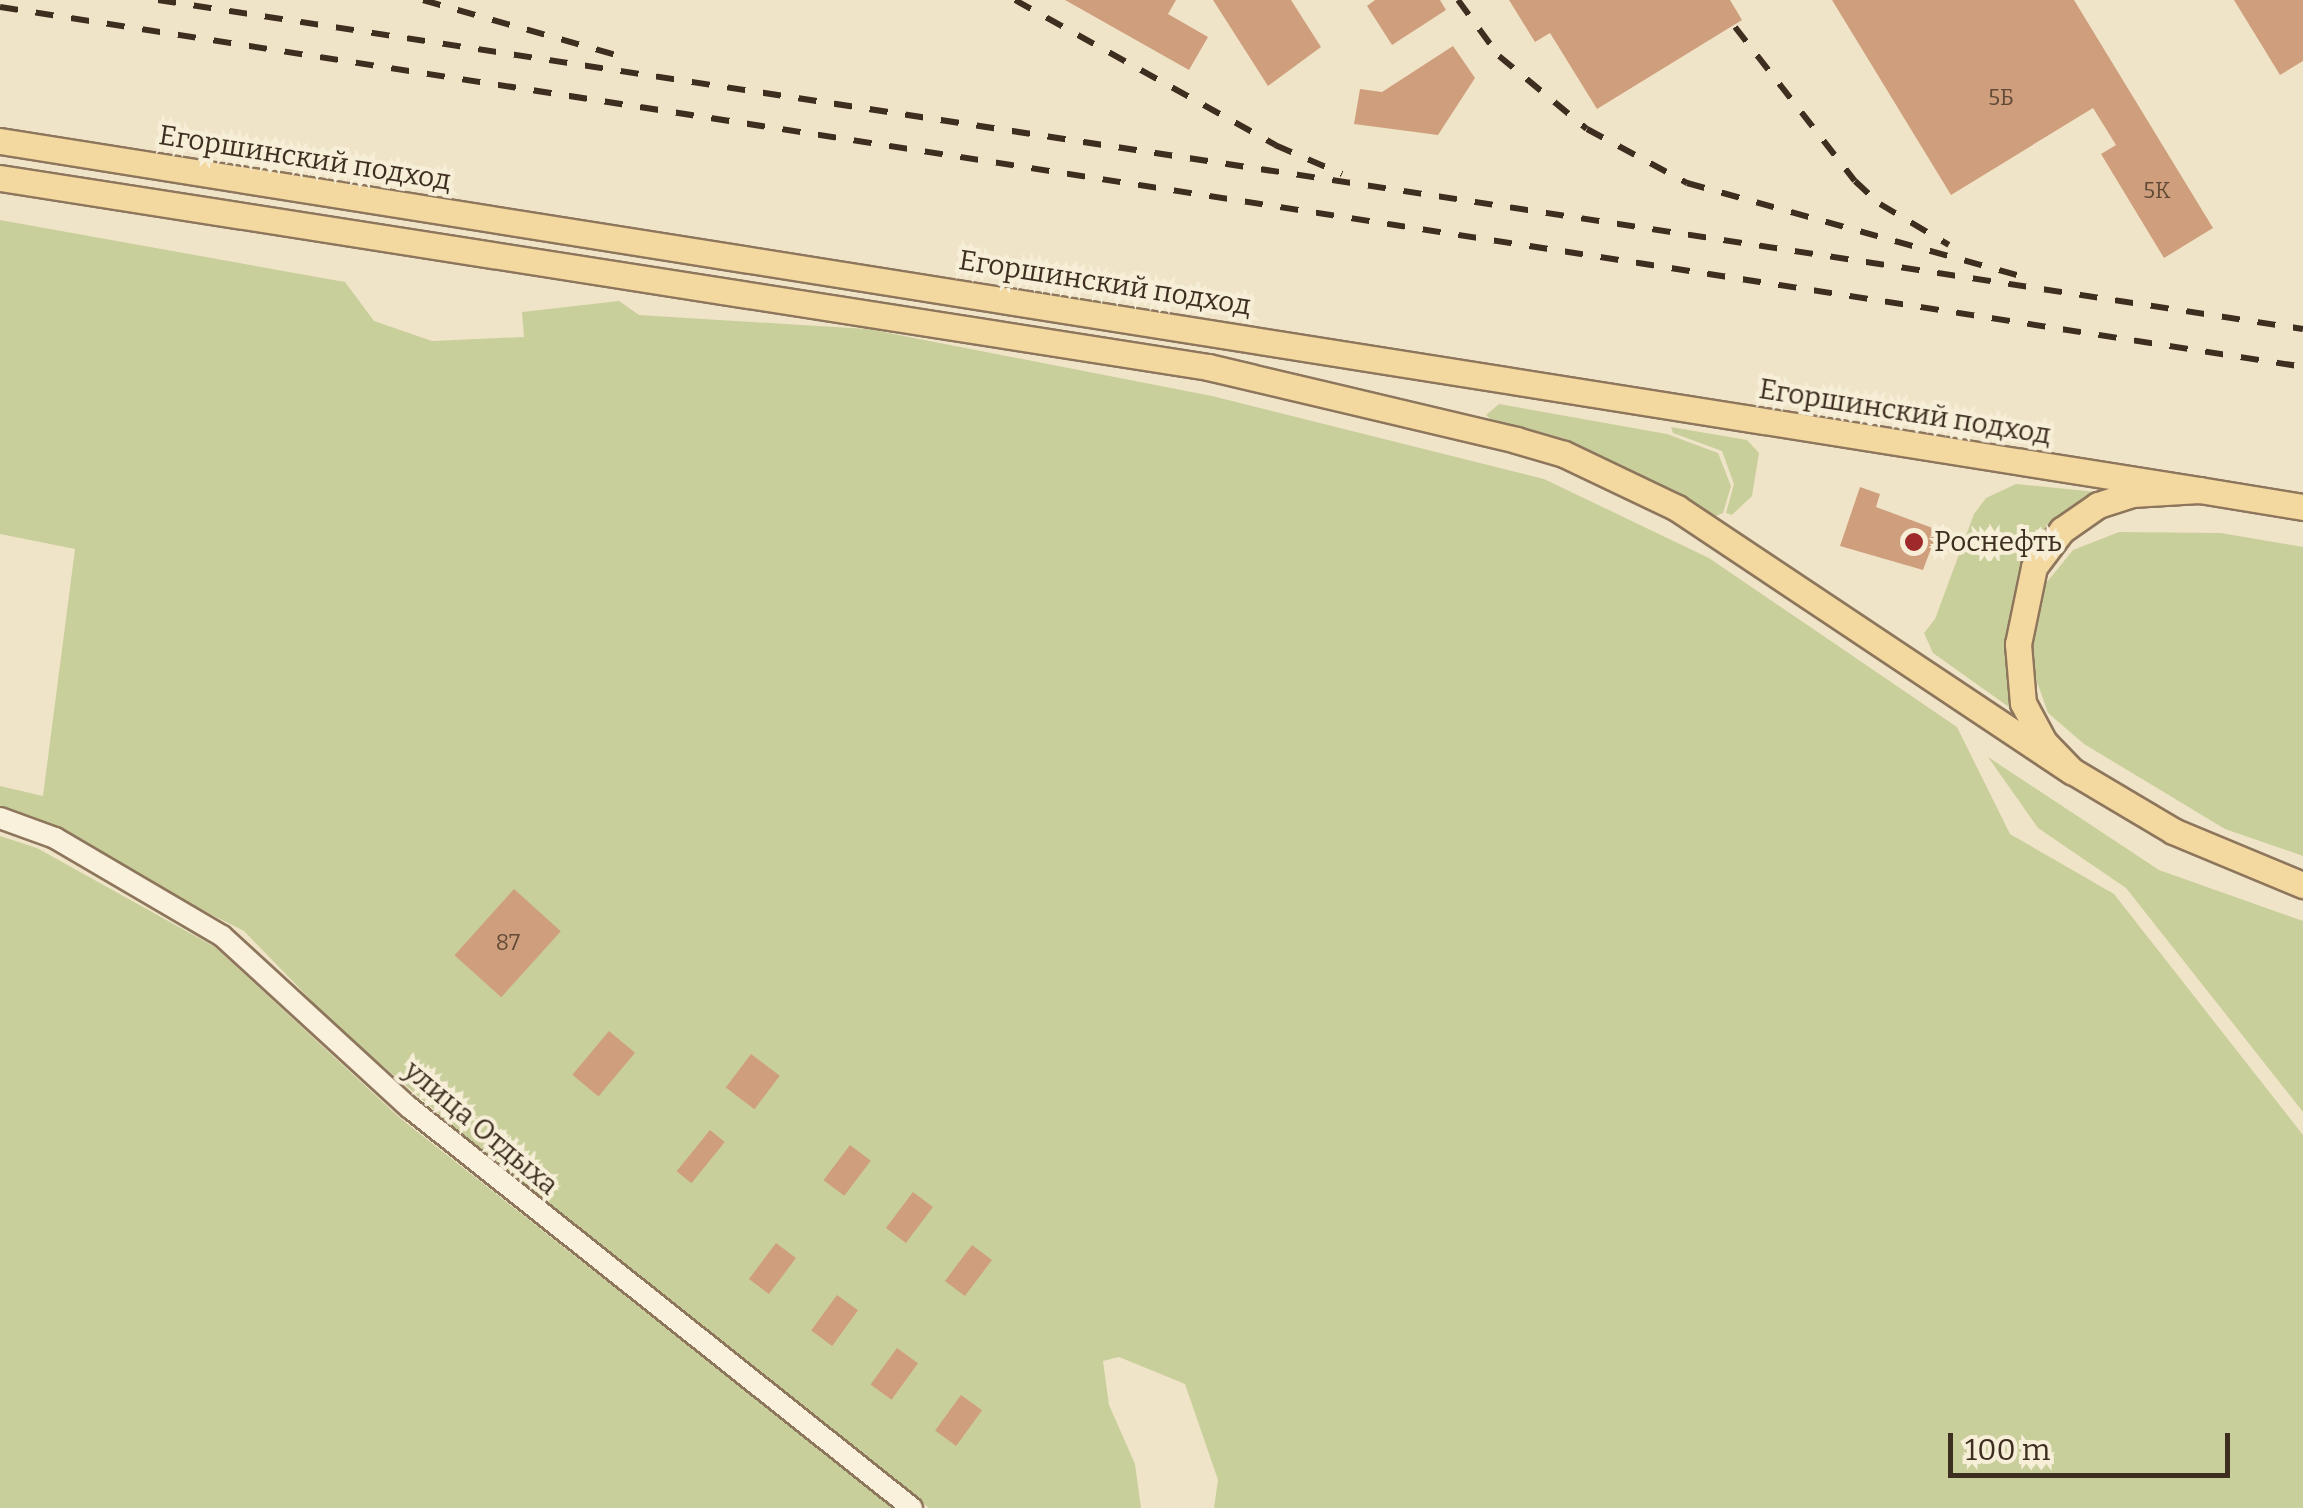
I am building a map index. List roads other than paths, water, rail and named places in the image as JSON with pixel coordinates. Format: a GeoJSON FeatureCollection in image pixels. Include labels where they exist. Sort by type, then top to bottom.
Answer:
{"type":"FeatureCollection","features":[{"type":"Feature","properties":{"kind":"main road","name":"Егоршинский подход"},"geometry":{"type":"LineString","coordinates":[[0,141],[2200,490]]}},
{"type":"Feature","properties":{"kind":"main road"},"geometry":{"type":"LineString","coordinates":[[0,178],[1208,368],[1564,454],[1677,508],[2072,772],[2174,831],[2303,885]]}},
{"type":"Feature","properties":{"kind":"main road"},"geometry":{"type":"LineString","coordinates":[[2072,772],[2032,724],[2019,686],[2020,616],[2034,567],[2062,530],[2098,505],[2132,494],[2200,490],[2303,506]]}},
{"type":"Feature","properties":{"kind":"street","name":"улица Отдыха"},"geometry":{"type":"LineString","coordinates":[[0,818],[55,838],[222,936],[410,1108],[912,1508]]}},
{"type":"Feature","properties":{"kind":"railway"},"geometry":{"type":"LineString","coordinates":[[158,0],[2303,329]]}},
{"type":"Feature","properties":{"kind":"railway"},"geometry":{"type":"LineString","coordinates":[[423,0],[627,58]]}},
{"type":"Feature","properties":{"kind":"railway"},"geometry":{"type":"LineString","coordinates":[[1015,0],[1275,145],[1342,174]]}},
{"type":"Feature","properties":{"kind":"railway"},"geometry":{"type":"LineString","coordinates":[[1458,0],[1499,56],[1587,129],[1687,183],[2028,278]]}},
{"type":"Feature","properties":{"kind":"railway"},"geometry":{"type":"LineString","coordinates":[[0,7],[2303,367]]}},
{"type":"Feature","properties":{"kind":"railway"},"geometry":{"type":"LineString","coordinates":[[1735,27],[1855,181],[1880,204],[1949,245]]}},
{"type":"Feature","properties":{"kind":"place","name":"Роснефть"},"geometry":{"type":"Point","coordinates":[1914,542]}}]}
